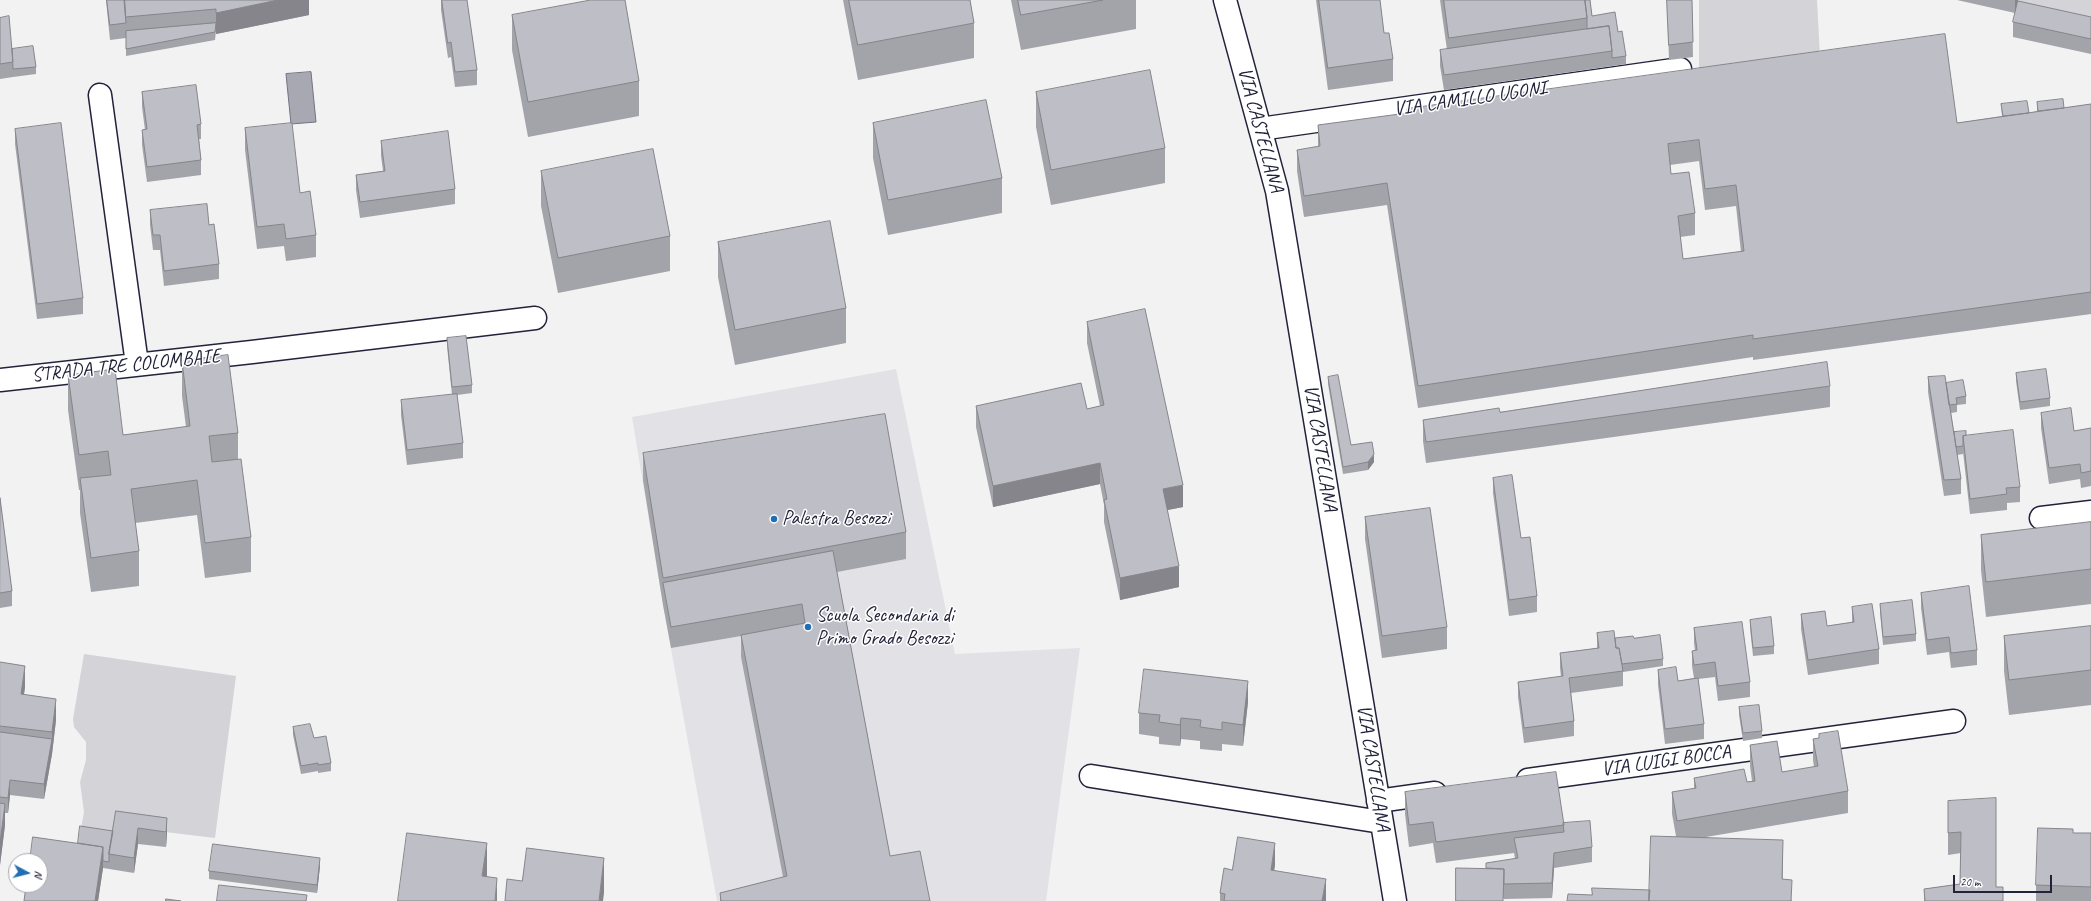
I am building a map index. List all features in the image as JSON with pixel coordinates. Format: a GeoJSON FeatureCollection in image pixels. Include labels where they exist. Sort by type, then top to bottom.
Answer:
{"type":"FeatureCollection","features":[{"type":"Feature","properties":{"kind":"street","name":"VIA CASTELLANA"},"geometry":{"type":"LineString","coordinates":[[1225,0],[1277,191],[1395,901]]}},
{"type":"Feature","properties":{"kind":"street","name":"VIA CAMILLO UGONI"},"geometry":{"type":"LineString","coordinates":[[1260,129],[1680,69]]}},
{"type":"Feature","properties":{"kind":"street"},"geometry":{"type":"LineString","coordinates":[[100,95],[137,364]]}},
{"type":"Feature","properties":{"kind":"street","name":"STRADA TRE COLOMBAIE"},"geometry":{"type":"LineString","coordinates":[[0,380],[535,318]]}},
{"type":"Feature","properties":{"kind":"street"},"geometry":{"type":"LineString","coordinates":[[2041,518],[2091,512]]}},
{"type":"Feature","properties":{"kind":"street","name":"VIA LUIGI BOCCA"},"geometry":{"type":"LineString","coordinates":[[1504,784],[1954,721]]}},
{"type":"Feature","properties":{"kind":"street"},"geometry":{"type":"LineString","coordinates":[[1091,776],[1381,822]]}},
{"type":"Feature","properties":{"kind":"street"},"geometry":{"type":"LineString","coordinates":[[1378,801],[1457,790]]}},
{"type":"Feature","properties":{"kind":"shaded area"},"geometry":{"type":"Polygon","coordinates":[[[1699,0],[1817,0],[1820,57],[1699,74],[1699,0]]]}},
{"type":"Feature","properties":{"kind":"shaded area"},"geometry":{"type":"Polygon","coordinates":[[[2018,0],[2091,0],[2091,32],[2018,16],[2015,13],[2018,0]]]}},
{"type":"Feature","properties":{"kind":"shaded area"},"geometry":{"type":"Polygon","coordinates":[[[311,72],[316,122],[291,124],[286,74],[311,72]]]}},
{"type":"Feature","properties":{"kind":"shaded area","name":"Scuola Secondaria di Primo Grado Besozzi"},"geometry":{"type":"Polygon","coordinates":[[[896,369],[955,654],[1080,648],[1046,901],[717,901],[663,605],[632,417],[896,369]]]}},
{"type":"Feature","properties":{"kind":"shaded area"},"geometry":{"type":"Polygon","coordinates":[[[84,654],[236,676],[215,838],[116,826],[114,839],[80,834],[84,812],[80,782],[86,760],[86,742],[74,727],[73,719],[84,654]]]}},
{"type":"Feature","properties":{"kind":"building"},"geometry":{"type":"Polygon","coordinates":[[[107,0],[124,0],[126,23],[110,25],[107,0]]]}},
{"type":"Feature","properties":{"kind":"building"},"geometry":{"type":"Polygon","coordinates":[[[125,0],[278,0],[216,13],[216,9],[126,17],[125,0]]]}},
{"type":"Feature","properties":{"kind":"building"},"geometry":{"type":"Polygon","coordinates":[[[442,0],[467,0],[477,70],[455,72],[451,42],[448,43],[442,0]]]}},
{"type":"Feature","properties":{"kind":"building"},"geometry":{"type":"Polygon","coordinates":[[[591,0],[625,0],[639,81],[528,102],[512,15],[591,0]]]}},
{"type":"Feature","properties":{"kind":"building"},"geometry":{"type":"Polygon","coordinates":[[[849,0],[970,0],[974,23],[858,45],[849,0]]]}},
{"type":"Feature","properties":{"kind":"building"},"geometry":{"type":"Polygon","coordinates":[[[1018,0],[1103,0],[1021,15],[1018,0]]]}},
{"type":"Feature","properties":{"kind":"building"},"geometry":{"type":"Polygon","coordinates":[[[1319,0],[1380,0],[1384,33],[1389,33],[1393,59],[1328,68],[1319,0]]]}},
{"type":"Feature","properties":{"kind":"building"},"geometry":{"type":"Polygon","coordinates":[[[1444,0],[1585,0],[1587,18],[1449,38],[1444,0]]]}},
{"type":"Feature","properties":{"kind":"building"},"geometry":{"type":"Polygon","coordinates":[[[1585,0],[1590,0],[1592,16],[1615,12],[1618,32],[1622,31],[1626,56],[1612,58],[1609,26],[1587,29],[1585,0]]]}},
{"type":"Feature","properties":{"kind":"building"},"geometry":{"type":"Polygon","coordinates":[[[1667,0],[1692,0],[1693,42],[1669,45],[1667,0]]]}},
{"type":"Feature","properties":{"kind":"building"},"geometry":{"type":"Polygon","coordinates":[[[2018,1],[2091,17],[2091,39],[2013,22],[2018,1]]]}},
{"type":"Feature","properties":{"kind":"building"},"geometry":{"type":"Polygon","coordinates":[[[9,16],[13,62],[0,64],[0,18],[9,16]]]}},
{"type":"Feature","properties":{"kind":"building"},"geometry":{"type":"Polygon","coordinates":[[[216,23],[215,32],[126,49],[126,31],[216,23]]]}},
{"type":"Feature","properties":{"kind":"building"},"geometry":{"type":"Polygon","coordinates":[[[1609,26],[1612,51],[1444,75],[1440,50],[1609,26]]]}},
{"type":"Feature","properties":{"kind":"building"},"geometry":{"type":"Polygon","coordinates":[[[1945,34],[1957,123],[2091,104],[2091,292],[1753,339],[1753,335],[1418,386],[1387,183],[1304,196],[1297,150],[1320,146],[1318,125],[1407,113],[1407,109],[1945,34]],[[1699,140],[1668,144],[1671,174],[1689,172],[1695,213],[1678,216],[1683,259],[1744,251],[1736,185],[1705,189],[1699,140]]]}},
{"type":"Feature","properties":{"kind":"building"},"geometry":{"type":"Polygon","coordinates":[[[33,46],[36,67],[13,69],[12,49],[33,46]]]}},
{"type":"Feature","properties":{"kind":"building"},"geometry":{"type":"Polygon","coordinates":[[[1150,70],[1165,148],[1051,170],[1036,92],[1150,70]]]}},
{"type":"Feature","properties":{"kind":"building"},"geometry":{"type":"Polygon","coordinates":[[[196,85],[201,124],[197,125],[201,160],[147,167],[142,130],[147,129],[142,92],[196,85]]]}},
{"type":"Feature","properties":{"kind":"building"},"geometry":{"type":"Polygon","coordinates":[[[2063,99],[2064,108],[2038,111],[2037,102],[2063,99]]]}},
{"type":"Feature","properties":{"kind":"building"},"geometry":{"type":"Polygon","coordinates":[[[986,100],[1002,178],[888,200],[873,123],[986,100]]]}},
{"type":"Feature","properties":{"kind":"building"},"geometry":{"type":"Polygon","coordinates":[[[2027,101],[2029,113],[2003,116],[2001,104],[2027,101]]]}},
{"type":"Feature","properties":{"kind":"building"},"geometry":{"type":"Polygon","coordinates":[[[61,123],[83,298],[37,304],[15,129],[61,123]]]}},
{"type":"Feature","properties":{"kind":"building"},"geometry":{"type":"Polygon","coordinates":[[[292,123],[300,193],[310,191],[316,235],[286,239],[284,224],[257,227],[245,128],[292,123]]]}},
{"type":"Feature","properties":{"kind":"building"},"geometry":{"type":"Polygon","coordinates":[[[448,131],[455,189],[360,202],[356,175],[385,171],[381,141],[448,131]]]}},
{"type":"Feature","properties":{"kind":"building"},"geometry":{"type":"Polygon","coordinates":[[[653,149],[670,236],[558,258],[541,171],[653,149]]]}},
{"type":"Feature","properties":{"kind":"building"},"geometry":{"type":"Polygon","coordinates":[[[207,204],[209,225],[214,224],[219,264],[164,271],[160,235],[153,235],[150,210],[207,204]]]}},
{"type":"Feature","properties":{"kind":"building"},"geometry":{"type":"Polygon","coordinates":[[[830,221],[846,308],[735,330],[718,242],[830,221]]]}},
{"type":"Feature","properties":{"kind":"building"},"geometry":{"type":"Polygon","coordinates":[[[1145,309],[1183,485],[1163,489],[1179,566],[1120,578],[1104,500],[1107,499],[1100,463],[993,486],[976,406],[1081,383],[1087,409],[1104,405],[1087,322],[1145,309]]]}},
{"type":"Feature","properties":{"kind":"building"},"geometry":{"type":"Polygon","coordinates":[[[466,336],[472,385],[452,387],[447,338],[466,336]]]}},
{"type":"Feature","properties":{"kind":"building"},"geometry":{"type":"Polygon","coordinates":[[[228,355],[238,433],[209,436],[212,462],[241,459],[251,537],[205,543],[197,480],[131,489],[139,551],[91,558],[80,478],[111,475],[108,451],[79,455],[68,375],[115,369],[123,435],[190,426],[182,361],[228,355]]]}},
{"type":"Feature","properties":{"kind":"building"},"geometry":{"type":"Polygon","coordinates":[[[1827,362],[1830,386],[1426,442],[1423,420],[1499,408],[1500,412],[1827,362]]]}},
{"type":"Feature","properties":{"kind":"building"},"geometry":{"type":"Polygon","coordinates":[[[2046,369],[2050,398],[2020,402],[2016,373],[2046,369]]]}},
{"type":"Feature","properties":{"kind":"building"},"geometry":{"type":"Polygon","coordinates":[[[1338,375],[1351,445],[1372,442],[1374,454],[1368,462],[1343,467],[1328,377],[1338,375]]]}},
{"type":"Feature","properties":{"kind":"building"},"geometry":{"type":"Polygon","coordinates":[[[1945,376],[1961,479],[1944,480],[1928,377],[1945,376]]]}},
{"type":"Feature","properties":{"kind":"building"},"geometry":{"type":"Polygon","coordinates":[[[1963,380],[1966,396],[1956,398],[1957,404],[1949,405],[1946,383],[1963,380]]]}},
{"type":"Feature","properties":{"kind":"building"},"geometry":{"type":"Polygon","coordinates":[[[457,394],[463,443],[407,450],[401,400],[457,394]]]}},
{"type":"Feature","properties":{"kind":"building"},"geometry":{"type":"Polygon","coordinates":[[[2071,408],[2074,431],[2091,428],[2091,471],[2081,473],[2080,464],[2049,468],[2041,413],[2071,408]]]}},
{"type":"Feature","properties":{"kind":"building","name":"Palestra Besozzi"},"geometry":{"type":"Polygon","coordinates":[[[885,414],[906,532],[663,578],[643,453],[885,414]]]}},
{"type":"Feature","properties":{"kind":"building"},"geometry":{"type":"Polygon","coordinates":[[[2013,430],[2020,487],[2006,488],[2007,494],[1970,499],[1963,436],[2013,430]]]}},
{"type":"Feature","properties":{"kind":"building"},"geometry":{"type":"Polygon","coordinates":[[[1966,431],[1966,435],[1963,436],[1963,446],[1956,447],[1954,432],[1966,431]]]}},
{"type":"Feature","properties":{"kind":"building"},"geometry":{"type":"Polygon","coordinates":[[[1512,475],[1521,538],[1530,537],[1537,596],[1509,600],[1493,478],[1512,475]]]}},
{"type":"Feature","properties":{"kind":"building"},"geometry":{"type":"Polygon","coordinates":[[[0,498],[12,591],[0,593],[0,498]]]}},
{"type":"Feature","properties":{"kind":"building"},"geometry":{"type":"Polygon","coordinates":[[[1430,508],[1447,627],[1382,636],[1365,517],[1430,508]]]}},
{"type":"Feature","properties":{"kind":"building"},"geometry":{"type":"Polygon","coordinates":[[[2091,522],[2091,569],[1986,582],[1981,535],[2091,522]]]}},
{"type":"Feature","properties":{"kind":"building","name":"Scuola Secondaria di Primo Grado Besozzi"},"geometry":{"type":"Polygon","coordinates":[[[833,551],[890,856],[920,851],[930,901],[721,901],[720,893],[787,876],[741,635],[805,623],[802,604],[671,627],[663,583],[833,551]]]}},
{"type":"Feature","properties":{"kind":"building"},"geometry":{"type":"Polygon","coordinates":[[[1969,586],[1977,650],[1951,653],[1949,637],[1927,640],[1921,593],[1969,586]]]}},
{"type":"Feature","properties":{"kind":"building"},"geometry":{"type":"Polygon","coordinates":[[[1912,600],[1916,634],[1883,637],[1880,604],[1912,600]]]}},
{"type":"Feature","properties":{"kind":"building"},"geometry":{"type":"Polygon","coordinates":[[[1872,604],[1879,649],[1808,660],[1801,614],[1825,611],[1827,626],[1854,622],[1852,607],[1872,604]]]}},
{"type":"Feature","properties":{"kind":"building"},"geometry":{"type":"Polygon","coordinates":[[[1771,617],[1774,646],[1753,648],[1750,620],[1771,617]]]}},
{"type":"Feature","properties":{"kind":"building"},"geometry":{"type":"Polygon","coordinates":[[[1742,622],[1750,682],[1718,686],[1715,662],[1694,665],[1692,651],[1697,650],[1694,628],[1742,622]]]}},
{"type":"Feature","properties":{"kind":"building"},"geometry":{"type":"Polygon","coordinates":[[[2091,626],[2091,670],[2009,680],[2004,636],[2091,626]]]}},
{"type":"Feature","properties":{"kind":"building"},"geometry":{"type":"Polygon","coordinates":[[[1614,631],[1616,648],[1619,648],[1623,671],[1569,678],[1574,721],[1524,728],[1518,682],[1563,676],[1560,653],[1599,648],[1597,633],[1614,631]]]}},
{"type":"Feature","properties":{"kind":"building"},"geometry":{"type":"Polygon","coordinates":[[[1660,635],[1663,659],[1622,664],[1619,648],[1616,648],[1615,638],[1633,636],[1634,638],[1660,635]]]}},
{"type":"Feature","properties":{"kind":"building"},"geometry":{"type":"Polygon","coordinates":[[[0,662],[25,666],[21,694],[56,699],[52,732],[0,726],[0,662]]]}},
{"type":"Feature","properties":{"kind":"building"},"geometry":{"type":"Polygon","coordinates":[[[1676,667],[1678,681],[1698,678],[1704,724],[1665,729],[1658,670],[1676,667]]]}},
{"type":"Feature","properties":{"kind":"building"},"geometry":{"type":"Polygon","coordinates":[[[1144,669],[1248,681],[1243,725],[1222,722],[1222,730],[1200,727],[1201,720],[1181,718],[1180,725],[1159,722],[1160,715],[1139,713],[1144,669]]]}},
{"type":"Feature","properties":{"kind":"building"},"geometry":{"type":"Polygon","coordinates":[[[1759,705],[1762,731],[1743,733],[1739,707],[1759,705]]]}},
{"type":"Feature","properties":{"kind":"building"},"geometry":{"type":"Polygon","coordinates":[[[310,724],[314,738],[326,736],[331,763],[318,765],[318,763],[301,766],[293,727],[310,724]]]}},
{"type":"Feature","properties":{"kind":"building"},"geometry":{"type":"Polygon","coordinates":[[[1838,731],[1848,791],[1677,821],[1672,792],[1696,788],[1694,778],[1744,769],[1747,782],[1755,781],[1750,745],[1777,741],[1782,772],[1818,766],[1813,739],[1819,738],[1819,734],[1838,731]]]}},
{"type":"Feature","properties":{"kind":"building"},"geometry":{"type":"Polygon","coordinates":[[[0,732],[52,739],[44,784],[10,780],[8,798],[0,797],[0,732]]]}},
{"type":"Feature","properties":{"kind":"building"},"geometry":{"type":"Polygon","coordinates":[[[1556,772],[1564,825],[1436,842],[1433,822],[1409,825],[1405,792],[1556,772]]]}},
{"type":"Feature","properties":{"kind":"building"},"geometry":{"type":"Polygon","coordinates":[[[1996,798],[1996,887],[2003,887],[2003,901],[1925,901],[1924,889],[1960,884],[1961,832],[1948,833],[1948,801],[1996,798]]]}},
{"type":"Feature","properties":{"kind":"building"},"geometry":{"type":"Polygon","coordinates":[[[0,803],[5,804],[0,843],[0,803]]]}},
{"type":"Feature","properties":{"kind":"building"},"geometry":{"type":"Polygon","coordinates":[[[116,811],[167,818],[166,832],[138,828],[134,858],[109,854],[116,811]]]}},
{"type":"Feature","properties":{"kind":"building"},"geometry":{"type":"Polygon","coordinates":[[[1590,821],[1592,847],[1554,853],[1552,883],[1504,884],[1504,869],[1486,868],[1486,863],[1518,858],[1514,838],[1564,832],[1563,823],[1590,821]]]}},
{"type":"Feature","properties":{"kind":"building"},"geometry":{"type":"Polygon","coordinates":[[[80,826],[113,831],[109,862],[103,861],[103,847],[78,843],[80,826]]]}},
{"type":"Feature","properties":{"kind":"building"},"geometry":{"type":"Polygon","coordinates":[[[2038,828],[2073,829],[2073,833],[2091,833],[2091,887],[2036,885],[2038,828]]]}},
{"type":"Feature","properties":{"kind":"building"},"geometry":{"type":"Polygon","coordinates":[[[407,833],[487,843],[482,876],[497,878],[495,901],[398,901],[407,833]]]}},
{"type":"Feature","properties":{"kind":"building"},"geometry":{"type":"Polygon","coordinates":[[[1651,836],[1783,840],[1782,879],[1792,880],[1791,901],[1649,901],[1651,836]]]}},
{"type":"Feature","properties":{"kind":"building"},"geometry":{"type":"Polygon","coordinates":[[[33,837],[103,847],[95,901],[24,901],[25,893],[48,893],[48,853],[31,853],[33,837]]]}},
{"type":"Feature","properties":{"kind":"building"},"geometry":{"type":"Polygon","coordinates":[[[1238,837],[1275,843],[1271,870],[1326,879],[1322,901],[1224,901],[1225,894],[1220,893],[1224,868],[1232,870],[1238,837]]]}},
{"type":"Feature","properties":{"kind":"building"},"geometry":{"type":"Polygon","coordinates":[[[213,844],[320,858],[317,885],[209,871],[213,844]]]}},
{"type":"Feature","properties":{"kind":"building"},"geometry":{"type":"Polygon","coordinates":[[[527,848],[604,858],[599,901],[505,901],[507,879],[522,881],[527,848]]]}},
{"type":"Feature","properties":{"kind":"building"},"geometry":{"type":"Polygon","coordinates":[[[1456,868],[1504,869],[1503,901],[1456,901],[1456,868]]]}},
{"type":"Feature","properties":{"kind":"building"},"geometry":{"type":"Polygon","coordinates":[[[219,885],[307,895],[306,901],[217,901],[219,885]]]}},
{"type":"Feature","properties":{"kind":"building"},"geometry":{"type":"Polygon","coordinates":[[[1592,888],[1650,890],[1649,901],[1567,901],[1568,894],[1592,895],[1592,888]]]}},
{"type":"Feature","properties":{"kind":"building"},"geometry":{"type":"Polygon","coordinates":[[[166,899],[181,901],[166,901],[166,899]]]}},
{"type":"Feature","properties":{"kind":"place","name":"Palestra Besozzi"},"geometry":{"type":"Point","coordinates":[774,519]}},
{"type":"Feature","properties":{"kind":"place","name":"Scuola Secondaria di Primo Grado Besozzi"},"geometry":{"type":"Point","coordinates":[808,627]}}]}
